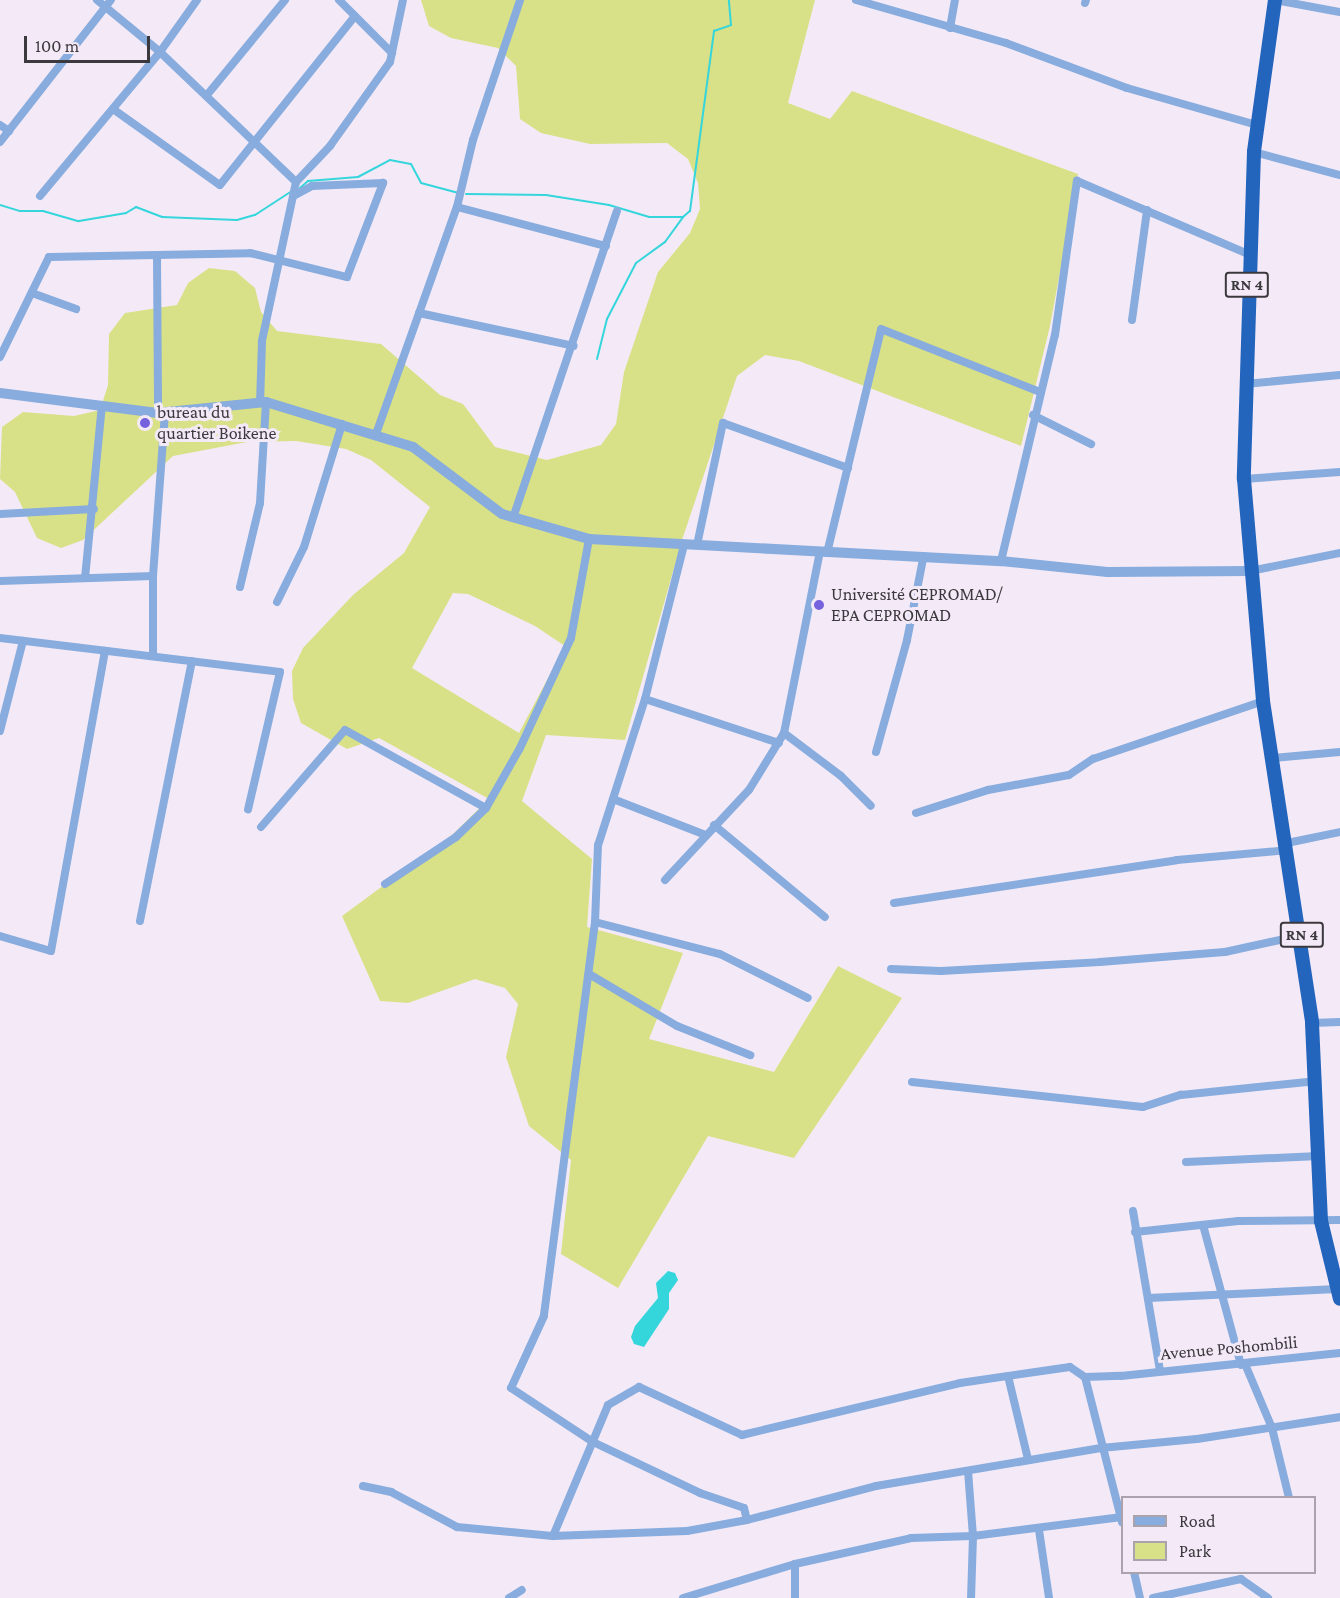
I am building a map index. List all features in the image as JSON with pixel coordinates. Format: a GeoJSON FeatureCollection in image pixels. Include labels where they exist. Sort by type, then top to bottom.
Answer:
{"type":"FeatureCollection","features":[{"type":"Feature","properties":{"kind":"highway","name":"RN 4"},"geometry":{"type":"LineString","coordinates":[[1275,0],[1254,152],[1244,384],[1244,479],[1250,572],[1263,701],[1302,935],[1312,1023],[1317,1081],[1321,1221],[1338,1294]]}},
{"type":"Feature","properties":{"kind":"street"},"geometry":{"type":"LineString","coordinates":[[97,0],[109,4],[257,142],[294,189]]}},
{"type":"Feature","properties":{"kind":"street"},"geometry":{"type":"LineString","coordinates":[[40,196],[160,52],[197,0]]}},
{"type":"Feature","properties":{"kind":"street"},"geometry":{"type":"LineString","coordinates":[[207,95],[285,0]]}},
{"type":"Feature","properties":{"kind":"street"},"geometry":{"type":"LineString","coordinates":[[339,0],[392,53]]}},
{"type":"Feature","properties":{"kind":"street"},"geometry":{"type":"LineString","coordinates":[[240,587],[260,503],[262,341],[294,189],[365,99],[392,53],[403,0]]}},
{"type":"Feature","properties":{"kind":"street"},"geometry":{"type":"LineString","coordinates":[[376,434],[457,207],[473,140],[520,0]]}},
{"type":"Feature","properties":{"kind":"street"},"geometry":{"type":"LineString","coordinates":[[856,0],[1006,43],[1127,88],[1257,125]]}},
{"type":"Feature","properties":{"kind":"street"},"geometry":{"type":"LineString","coordinates":[[950,28],[955,0]]}},
{"type":"Feature","properties":{"kind":"street"},"geometry":{"type":"LineString","coordinates":[[1275,0],[1340,12]]}},
{"type":"Feature","properties":{"kind":"street"},"geometry":{"type":"LineString","coordinates":[[0,142],[109,4]]}},
{"type":"Feature","properties":{"kind":"street"},"geometry":{"type":"LineString","coordinates":[[113,109],[220,184],[257,142],[355,15]]}},
{"type":"Feature","properties":{"kind":"street"},"geometry":{"type":"LineString","coordinates":[[0,125],[9,131]]}},
{"type":"Feature","properties":{"kind":"street"},"geometry":{"type":"LineString","coordinates":[[1254,152],[1340,175]]}},
{"type":"Feature","properties":{"kind":"street"},"geometry":{"type":"LineString","coordinates":[[1001,561],[1033,415],[1054,335],[1077,181],[1248,254]]}},
{"type":"Feature","properties":{"kind":"street"},"geometry":{"type":"LineString","coordinates":[[0,357],[3,345],[49,257],[157,257],[221,251],[320,267],[347,277],[383,183],[294,189]]}},
{"type":"Feature","properties":{"kind":"street"},"geometry":{"type":"LineString","coordinates":[[457,207],[606,246]]}},
{"type":"Feature","properties":{"kind":"street"},"geometry":{"type":"LineString","coordinates":[[1132,320],[1147,210]]}},
{"type":"Feature","properties":{"kind":"street"},"geometry":{"type":"LineString","coordinates":[[513,518],[574,346],[617,211]]}},
{"type":"Feature","properties":{"kind":"street"},"geometry":{"type":"LineString","coordinates":[[153,656],[153,576],[162,412],[157,257]]}},
{"type":"Feature","properties":{"kind":"street"},"geometry":{"type":"LineString","coordinates":[[32,293],[76,309]]}},
{"type":"Feature","properties":{"kind":"street"},"geometry":{"type":"LineString","coordinates":[[419,313],[574,346]]}},
{"type":"Feature","properties":{"kind":"street"},"geometry":{"type":"LineString","coordinates":[[665,880],[749,790],[784,733],[824,553],[848,468],[881,329],[1040,393]]}},
{"type":"Feature","properties":{"kind":"street"},"geometry":{"type":"LineString","coordinates":[[1244,384],[1340,375]]}},
{"type":"Feature","properties":{"kind":"street"},"geometry":{"type":"LineString","coordinates":[[0,393],[162,412],[263,403],[342,424],[413,447],[513,518],[589,539],[923,559],[1001,561],[1107,572],[1250,572],[1340,554]]}},
{"type":"Feature","properties":{"kind":"street"},"geometry":{"type":"LineString","coordinates":[[86,578],[102,406]]}},
{"type":"Feature","properties":{"kind":"street"},"geometry":{"type":"LineString","coordinates":[[1033,415],[1091,444]]}},
{"type":"Feature","properties":{"kind":"street"},"geometry":{"type":"LineString","coordinates":[[697,545],[723,423],[848,468]]}},
{"type":"Feature","properties":{"kind":"street"},"geometry":{"type":"LineString","coordinates":[[278,602],[304,547],[342,424]]}},
{"type":"Feature","properties":{"kind":"street"},"geometry":{"type":"LineString","coordinates":[[1244,479],[1340,472]]}},
{"type":"Feature","properties":{"kind":"street"},"geometry":{"type":"LineString","coordinates":[[0,514],[94,509]]}},
{"type":"Feature","properties":{"kind":"street"},"geometry":{"type":"LineString","coordinates":[[385,884],[456,837],[486,808],[520,748],[571,638],[589,539]]}},
{"type":"Feature","properties":{"kind":"street"},"geometry":{"type":"LineString","coordinates":[[684,545],[645,699],[598,844],[595,922],[544,1316],[511,1388],[592,1442],[700,1493],[744,1508],[747,1520]]}},
{"type":"Feature","properties":{"kind":"street"},"geometry":{"type":"LineString","coordinates":[[876,752],[907,640],[923,559]]}},
{"type":"Feature","properties":{"kind":"street"},"geometry":{"type":"LineString","coordinates":[[0,581],[153,576]]}},
{"type":"Feature","properties":{"kind":"street"},"geometry":{"type":"LineString","coordinates":[[0,638],[280,672],[248,809]]}},
{"type":"Feature","properties":{"kind":"street"},"geometry":{"type":"LineString","coordinates":[[0,731],[23,641]]}},
{"type":"Feature","properties":{"kind":"street"},"geometry":{"type":"LineString","coordinates":[[0,936],[51,951],[105,651]]}},
{"type":"Feature","properties":{"kind":"street"},"geometry":{"type":"LineString","coordinates":[[140,921],[192,661]]}},
{"type":"Feature","properties":{"kind":"street"},"geometry":{"type":"LineString","coordinates":[[645,699],[779,743]]}},
{"type":"Feature","properties":{"kind":"street"},"geometry":{"type":"LineString","coordinates":[[916,813],[988,790],[1069,775],[1093,759],[1263,701]]}},
{"type":"Feature","properties":{"kind":"street"},"geometry":{"type":"LineString","coordinates":[[261,827],[345,730],[486,808]]}},
{"type":"Feature","properties":{"kind":"street"},"geometry":{"type":"LineString","coordinates":[[784,733],[841,776],[871,806]]}},
{"type":"Feature","properties":{"kind":"street"},"geometry":{"type":"LineString","coordinates":[[1273,758],[1340,752]]}},
{"type":"Feature","properties":{"kind":"street"},"geometry":{"type":"LineString","coordinates":[[613,799],[706,835]]}},
{"type":"Feature","properties":{"kind":"street"},"geometry":{"type":"LineString","coordinates":[[714,825],[825,917]]}},
{"type":"Feature","properties":{"kind":"street"},"geometry":{"type":"LineString","coordinates":[[894,903],[1177,860],[1288,846],[1340,832]]}},
{"type":"Feature","properties":{"kind":"street"},"geometry":{"type":"LineString","coordinates":[[595,922],[720,954],[808,998]]}},
{"type":"Feature","properties":{"kind":"street"},"geometry":{"type":"LineString","coordinates":[[891,969],[941,971],[1100,963],[1225,952],[1302,935]]}},
{"type":"Feature","properties":{"kind":"street"},"geometry":{"type":"LineString","coordinates":[[589,974],[677,1026],[750,1055]]}},
{"type":"Feature","properties":{"kind":"street"},"geometry":{"type":"LineString","coordinates":[[1312,1023],[1340,1022]]}},
{"type":"Feature","properties":{"kind":"street"},"geometry":{"type":"LineString","coordinates":[[912,1082],[1143,1107],[1181,1095],[1317,1081]]}},
{"type":"Feature","properties":{"kind":"street"},"geometry":{"type":"LineString","coordinates":[[1186,1162],[1319,1156]]}},
{"type":"Feature","properties":{"kind":"street"},"geometry":{"type":"LineString","coordinates":[[1132,1211],[1160,1371]]}},
{"type":"Feature","properties":{"kind":"street"},"geometry":{"type":"LineString","coordinates":[[1135,1232],[1203,1225],[1340,1220]]}},
{"type":"Feature","properties":{"kind":"street"},"geometry":{"type":"LineString","coordinates":[[1203,1225],[1219,1294],[1243,1364],[1272,1428],[1289,1496]]}},
{"type":"Feature","properties":{"kind":"street"},"geometry":{"type":"LineString","coordinates":[[1148,1298],[1219,1294],[1338,1294]]}},
{"type":"Feature","properties":{"kind":"street","name":"Avenue Poshombili"},"geometry":{"type":"LineString","coordinates":[[592,1442],[608,1405],[639,1387],[742,1435],[960,1383],[1070,1367],[1085,1377],[1121,1376],[1340,1353]]}},
{"type":"Feature","properties":{"kind":"street"},"geometry":{"type":"LineString","coordinates":[[1008,1376],[1028,1459]]}},
{"type":"Feature","properties":{"kind":"street"},"geometry":{"type":"LineString","coordinates":[[1085,1377],[1101,1448],[1121,1516]]}},
{"type":"Feature","properties":{"kind":"street"},"geometry":{"type":"LineString","coordinates":[[363,1486],[391,1492],[457,1527],[553,1536],[687,1531],[747,1520],[876,1486],[1028,1459],[1272,1428],[1340,1417]]}},
{"type":"Feature","properties":{"kind":"street"},"geometry":{"type":"LineString","coordinates":[[553,1536],[592,1442]]}},
{"type":"Feature","properties":{"kind":"street"},"geometry":{"type":"LineString","coordinates":[[968,1471],[973,1536],[971,1598]]}},
{"type":"Feature","properties":{"kind":"street"},"geometry":{"type":"LineString","coordinates":[[682,1598],[795,1564],[911,1538],[973,1536],[1121,1519]]}},
{"type":"Feature","properties":{"kind":"street"},"geometry":{"type":"LineString","coordinates":[[1039,1530],[1048,1598]]}},
{"type":"Feature","properties":{"kind":"street"},"geometry":{"type":"LineString","coordinates":[[795,1564],[795,1598]]}},
{"type":"Feature","properties":{"kind":"street"},"geometry":{"type":"LineString","coordinates":[[1134,1574],[1140,1598]]}},
{"type":"Feature","properties":{"kind":"street"},"geometry":{"type":"LineString","coordinates":[[1153,1598],[1241,1579],[1268,1598]]}},
{"type":"Feature","properties":{"kind":"street"},"geometry":{"type":"LineString","coordinates":[[509,1598],[522,1590]]}},
{"type":"Feature","properties":{"kind":"green space"},"geometry":{"type":"Polygon","coordinates":[[[421,0],[815,0],[788,103],[830,119],[852,91],[1078,174],[1050,326],[1021,446],[799,361],[765,355],[737,376],[682,540],[625,740],[546,735],[522,801],[592,859],[587,927],[683,953],[649,1039],[774,1072],[838,966],[902,998],[794,1158],[708,1136],[618,1288],[561,1254],[571,1160],[529,1126],[506,1057],[518,1004],[505,988],[475,979],[408,1003],[380,1001],[342,916],[452,835],[489,799],[379,738],[347,749],[301,723],[293,699],[292,671],[303,648],[353,595],[404,553],[430,507],[371,460],[346,449],[296,441],[247,442],[173,456],[83,540],[61,548],[37,538],[15,492],[0,479],[2,427],[23,412],[74,416],[100,410],[108,385],[109,334],[125,313],[177,305],[188,283],[209,268],[235,271],[255,288],[261,312],[277,331],[381,344],[440,395],[463,404],[495,447],[547,460],[601,445],[616,424],[624,372],[658,272],[690,233],[700,209],[698,183],[688,159],[667,143],[590,144],[541,133],[520,119],[516,66],[498,48],[451,38],[429,26],[421,0]],[[453,593],[412,668],[519,733],[565,646],[535,626],[468,594],[453,593]]]}},
{"type":"Feature","properties":{"kind":"water"},"geometry":{"type":"Polygon","coordinates":[[[668,1271],[675,1273],[678,1280],[669,1293],[669,1309],[644,1347],[634,1344],[631,1337],[635,1326],[658,1298],[656,1283],[668,1271]]]}},
{"type":"Feature","properties":{"kind":"waterway"},"geometry":{"type":"LineString","coordinates":[[466,194],[546,195],[609,205],[649,217],[683,217],[690,211],[714,31],[731,25],[729,0]]}},
{"type":"Feature","properties":{"kind":"waterway"},"geometry":{"type":"LineString","coordinates":[[300,188],[308,181],[358,177],[390,160],[411,164],[421,183],[458,193]]}},
{"type":"Feature","properties":{"kind":"waterway"},"geometry":{"type":"LineString","coordinates":[[0,205],[20,211],[43,211],[79,221],[126,213],[136,207],[162,217],[237,220],[255,215],[292,191]]}},
{"type":"Feature","properties":{"kind":"waterway"},"geometry":{"type":"LineString","coordinates":[[597,359],[607,319],[636,263],[665,242],[683,217]]}},
{"type":"Feature","properties":{"kind":"place","name":"bureau du quartier Boikene"},"geometry":{"type":"Point","coordinates":[145,423]}},
{"type":"Feature","properties":{"kind":"place","name":"Université CEPROMAD/ EPA CEPROMAD"},"geometry":{"type":"Point","coordinates":[819,605]}}]}
